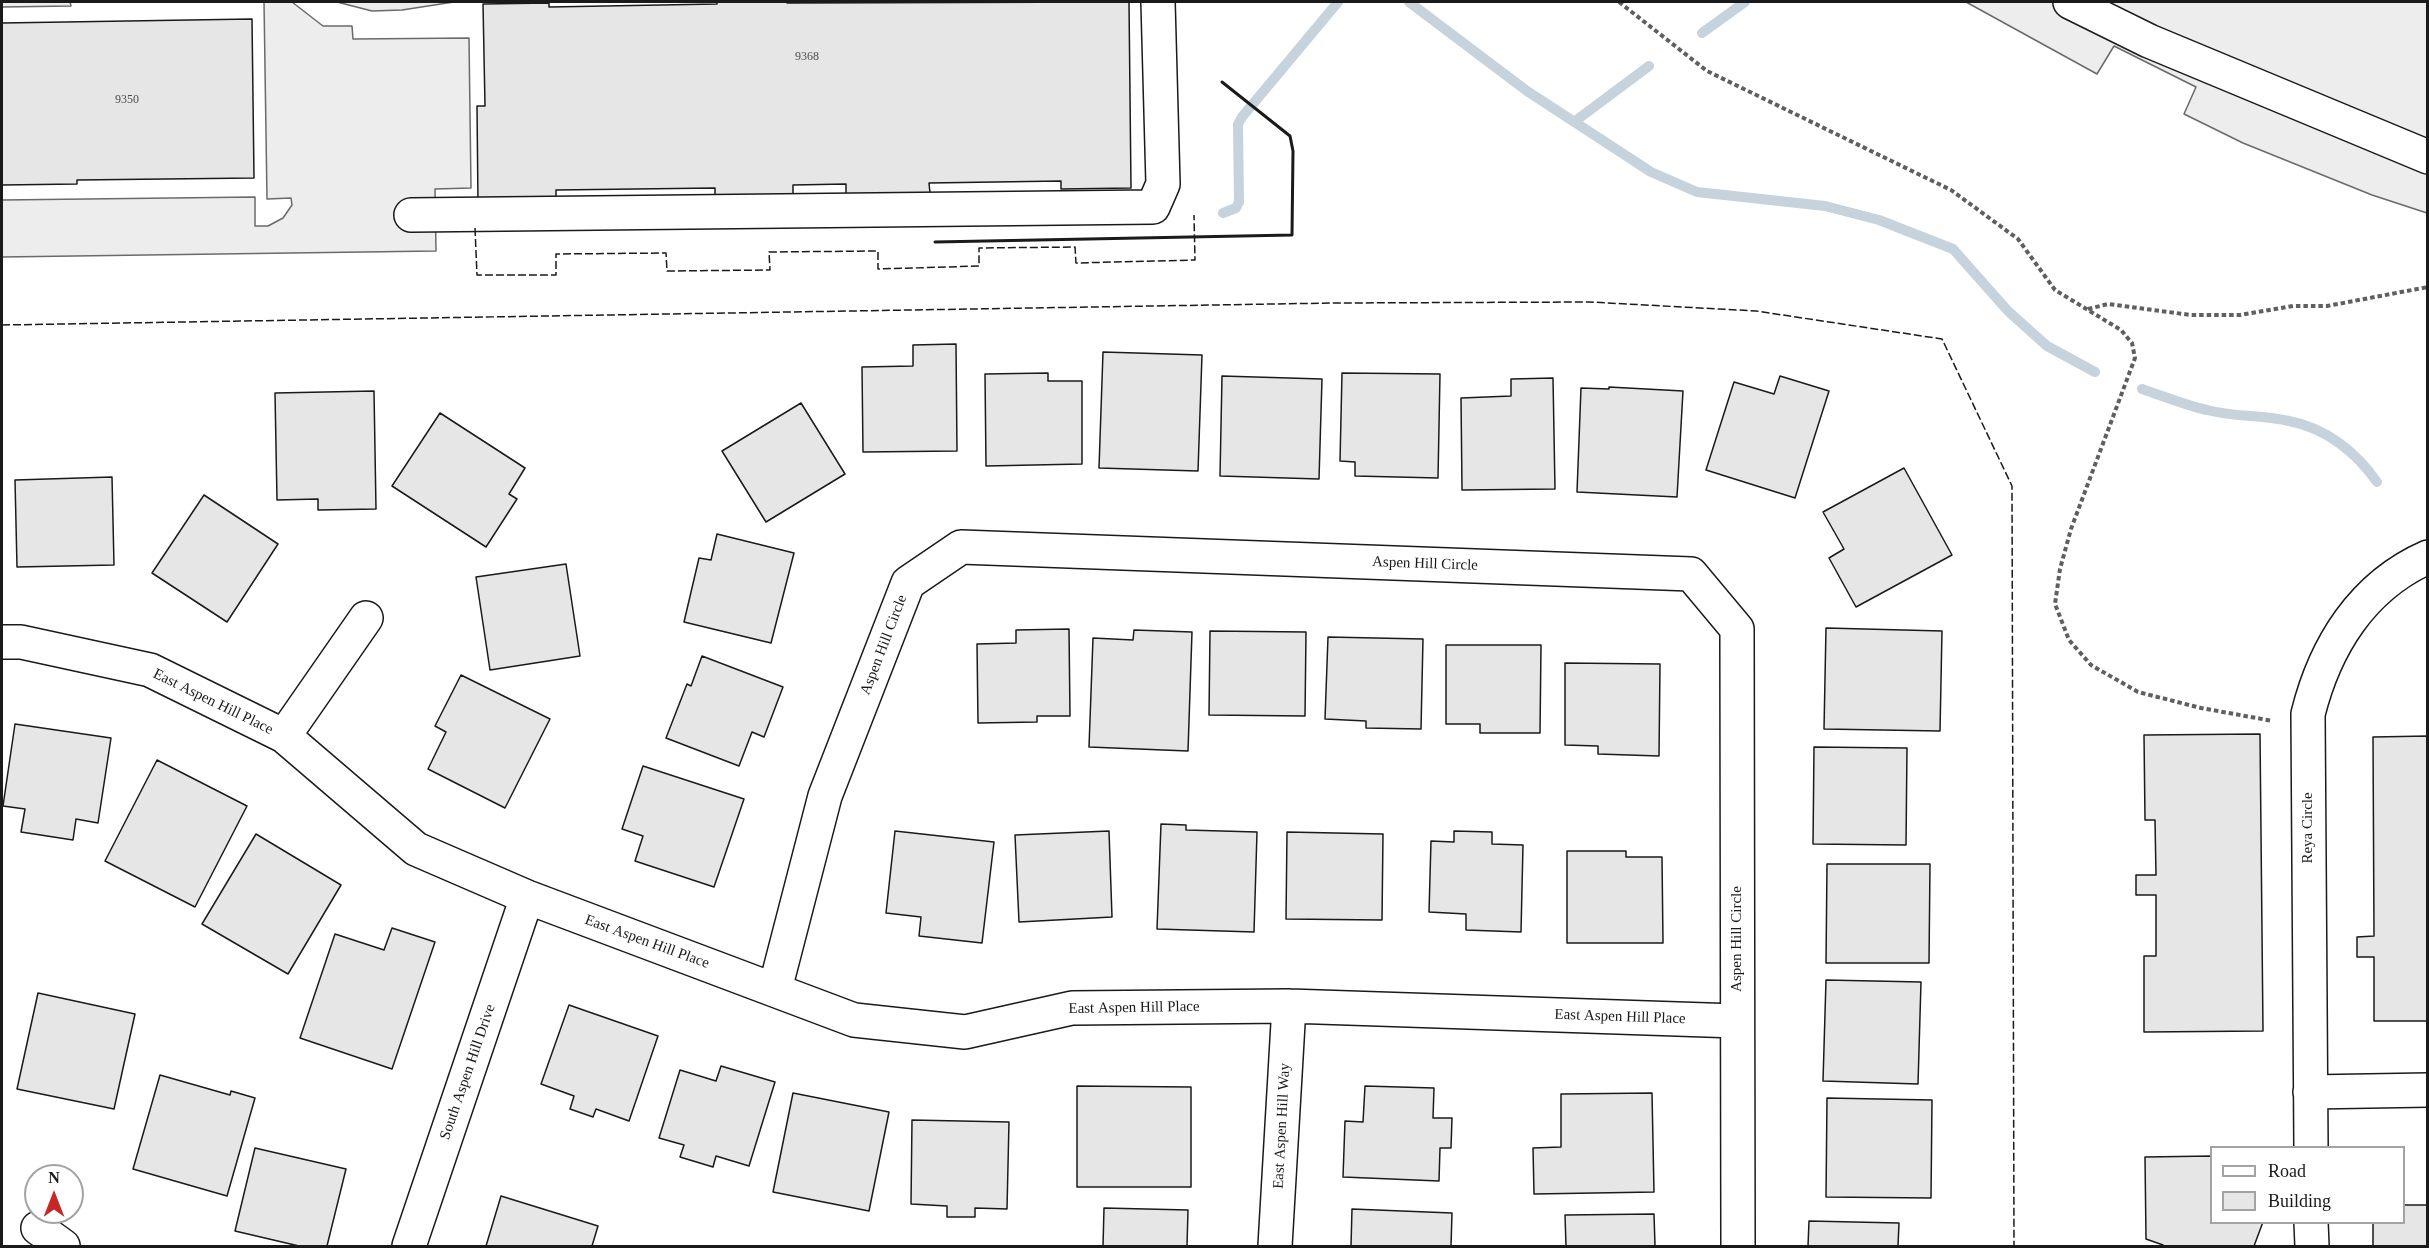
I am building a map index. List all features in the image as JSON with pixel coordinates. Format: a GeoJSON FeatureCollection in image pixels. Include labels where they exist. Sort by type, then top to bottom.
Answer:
{"type":"FeatureCollection","features":[{"type":"Feature","properties":{"kind":"street"},"geometry":{"type":"LineString","coordinates":[[411,215],[1152,207],[1163,184],[1158,2]]}},
{"type":"Feature","properties":{"kind":"street"},"geometry":{"type":"LineString","coordinates":[[2070,2],[2149,41],[2427,158]]}},
{"type":"Feature","properties":{"kind":"street","name":"Aspen Hill Circle"},"geometry":{"type":"LineString","coordinates":[[775,989],[825,796],[908,584],[961,547],[1691,574],[1737,629],[1738,1246]]}},
{"type":"Feature","properties":{"kind":"street","name":"Reya Circle"},"geometry":{"type":"LineString","coordinates":[[2311,1146],[2308,723],[2312,698],[2332,647],[2364,600],[2405,567],[2427,557]]}},
{"type":"Feature","properties":{"kind":"street","name":"East Aspen Hill Place"},"geometry":{"type":"LineString","coordinates":[[284,736],[366,618]]}},
{"type":"Feature","properties":{"kind":"street","name":"East Aspen Hill Place"},"geometry":{"type":"LineString","coordinates":[[2,642],[21,642],[150,670],[284,736],[416,849],[526,897],[855,1020],[965,1032],[1072,1008],[1289,1006],[1737,1021]]}},
{"type":"Feature","properties":{"kind":"street","name":"South Aspen Hill Drive"},"geometry":{"type":"LineString","coordinates":[[408,1246],[526,897]]}},
{"type":"Feature","properties":{"kind":"street","name":"East Aspen Hill Way"},"geometry":{"type":"LineString","coordinates":[[1275,1246],[1289,1006]]}},
{"type":"Feature","properties":{"kind":"street"},"geometry":{"type":"LineString","coordinates":[[2310,1092],[2427,1090]]}},
{"type":"Feature","properties":{"kind":"street"},"geometry":{"type":"LineString","coordinates":[[2311,1224],[2312,1246]]}},
{"type":"Feature","properties":{"kind":"path"},"geometry":{"type":"LineString","coordinates":[[1619,2],[1707,71],[1952,190],[2018,239],[2055,290],[2121,330],[2132,343],[2135,358],[2071,529],[2060,568],[2055,604],[2069,640],[2091,665],[2138,692],[2201,708],[2267,720],[2308,723]]}},
{"type":"Feature","properties":{"kind":"path"},"geometry":{"type":"LineString","coordinates":[[2088,310],[2108,304],[2192,315],[2240,315],[2293,306],[2327,306],[2427,287]]}},
{"type":"Feature","properties":{"kind":"shaded area"},"geometry":{"type":"Polygon","coordinates":[[[2,2],[70,2],[71,6],[2,7],[2,2]]]}},
{"type":"Feature","properties":{"kind":"shaded area"},"geometry":{"type":"Polygon","coordinates":[[[264,2],[292,2],[323,26],[352,26],[353,39],[469,38],[471,188],[435,189],[436,251],[2,257],[2,200],[255,197],[255,226],[268,226],[283,218],[292,205],[291,198],[267,199],[264,2]]]}},
{"type":"Feature","properties":{"kind":"shaded area"},"geometry":{"type":"Polygon","coordinates":[[[337,2],[454,2],[402,10],[372,11],[337,2]]]}},
{"type":"Feature","properties":{"kind":"shaded area"},"geometry":{"type":"Polygon","coordinates":[[[1966,2],[2427,2],[2427,213],[2372,195],[2243,143],[2184,114],[2196,87],[2114,46],[2097,74],[1966,2]]]}},
{"type":"Feature","properties":{"kind":"building"},"geometry":{"type":"Polygon","coordinates":[[[717,2],[1129,2],[1131,188],[1061,189],[1061,181],[929,183],[930,193],[846,194],[846,184],[793,185],[793,197],[715,199],[715,188],[556,190],[556,202],[478,204],[477,106],[485,106],[483,4],[549,3],[549,7],[717,4],[717,2]]]}},
{"type":"Feature","properties":{"kind":"building"},"geometry":{"type":"Polygon","coordinates":[[[252,19],[254,178],[77,180],[77,184],[2,185],[2,23],[252,19]]]}},
{"type":"Feature","properties":{"kind":"building"},"geometry":{"type":"Polygon","coordinates":[[[956,344],[957,451],[863,452],[862,367],[913,366],[913,345],[956,344]]]}},
{"type":"Feature","properties":{"kind":"building"},"geometry":{"type":"Polygon","coordinates":[[[1103,352],[1202,355],[1198,471],[1099,468],[1103,352]]]}},
{"type":"Feature","properties":{"kind":"building"},"geometry":{"type":"Polygon","coordinates":[[[1048,373],[1048,381],[1082,381],[1082,464],[986,466],[985,374],[1048,373]]]}},
{"type":"Feature","properties":{"kind":"building"},"geometry":{"type":"Polygon","coordinates":[[[1342,373],[1440,374],[1438,478],[1355,476],[1355,462],[1340,461],[1342,373]]]}},
{"type":"Feature","properties":{"kind":"building"},"geometry":{"type":"Polygon","coordinates":[[[1222,376],[1322,379],[1319,479],[1220,476],[1222,376]]]}},
{"type":"Feature","properties":{"kind":"building"},"geometry":{"type":"Polygon","coordinates":[[[1780,376],[1829,391],[1795,498],[1706,470],[1734,382],[1774,394],[1780,376]]]}},
{"type":"Feature","properties":{"kind":"building"},"geometry":{"type":"Polygon","coordinates":[[[1553,378],[1555,489],[1462,490],[1461,398],[1511,396],[1511,379],[1553,378]]]}},
{"type":"Feature","properties":{"kind":"building"},"geometry":{"type":"Polygon","coordinates":[[[1609,387],[1683,391],[1677,497],[1577,492],[1581,388],[1609,389],[1609,387]]]}},
{"type":"Feature","properties":{"kind":"building"},"geometry":{"type":"Polygon","coordinates":[[[374,391],[376,509],[318,510],[318,499],[277,500],[275,393],[374,391]]]}},
{"type":"Feature","properties":{"kind":"building"},"geometry":{"type":"Polygon","coordinates":[[[801,403],[845,474],[766,522],[722,451],[801,403]]]}},
{"type":"Feature","properties":{"kind":"building"},"geometry":{"type":"Polygon","coordinates":[[[440,413],[525,468],[509,494],[517,499],[486,547],[392,486],[440,413]]]}},
{"type":"Feature","properties":{"kind":"building"},"geometry":{"type":"Polygon","coordinates":[[[1904,468],[1952,555],[1856,607],[1829,558],[1844,549],[1823,512],[1904,468]]]}},
{"type":"Feature","properties":{"kind":"building"},"geometry":{"type":"Polygon","coordinates":[[[112,477],[114,565],[17,567],[15,480],[112,477]]]}},
{"type":"Feature","properties":{"kind":"building"},"geometry":{"type":"Polygon","coordinates":[[[204,495],[278,544],[227,622],[152,573],[204,495]]]}},
{"type":"Feature","properties":{"kind":"building"},"geometry":{"type":"Polygon","coordinates":[[[717,534],[794,553],[771,643],[684,622],[699,558],[711,560],[717,534]]]}},
{"type":"Feature","properties":{"kind":"building"},"geometry":{"type":"Polygon","coordinates":[[[566,564],[580,656],[490,670],[476,577],[566,564]]]}},
{"type":"Feature","properties":{"kind":"building"},"geometry":{"type":"Polygon","coordinates":[[[1826,628],[1942,631],[1940,731],[1824,729],[1826,628]]]}},
{"type":"Feature","properties":{"kind":"building"},"geometry":{"type":"Polygon","coordinates":[[[1069,629],[1070,716],[1037,716],[1037,722],[978,723],[977,644],[1016,643],[1016,630],[1069,629]]]}},
{"type":"Feature","properties":{"kind":"building"},"geometry":{"type":"Polygon","coordinates":[[[1134,630],[1192,632],[1188,751],[1089,747],[1093,638],[1133,640],[1134,630]]]}},
{"type":"Feature","properties":{"kind":"building"},"geometry":{"type":"Polygon","coordinates":[[[1210,631],[1306,632],[1305,716],[1209,715],[1210,631]]]}},
{"type":"Feature","properties":{"kind":"building"},"geometry":{"type":"Polygon","coordinates":[[[1328,637],[1423,639],[1421,729],[1366,728],[1366,721],[1325,719],[1328,637]]]}},
{"type":"Feature","properties":{"kind":"building"},"geometry":{"type":"Polygon","coordinates":[[[1446,645],[1541,645],[1540,733],[1480,733],[1480,724],[1446,724],[1446,645]]]}},
{"type":"Feature","properties":{"kind":"building"},"geometry":{"type":"Polygon","coordinates":[[[702,656],[783,687],[764,737],[752,732],[739,766],[666,738],[687,684],[691,686],[702,656]]]}},
{"type":"Feature","properties":{"kind":"building"},"geometry":{"type":"Polygon","coordinates":[[[1565,663],[1660,664],[1659,756],[1598,754],[1598,746],[1565,745],[1565,663]]]}},
{"type":"Feature","properties":{"kind":"building"},"geometry":{"type":"Polygon","coordinates":[[[461,675],[550,719],[505,808],[428,769],[446,732],[435,726],[461,675]]]}},
{"type":"Feature","properties":{"kind":"building"},"geometry":{"type":"Polygon","coordinates":[[[15,724],[111,738],[98,823],[76,819],[73,840],[21,832],[25,809],[3,806],[15,724]]]}},
{"type":"Feature","properties":{"kind":"building"},"geometry":{"type":"Polygon","coordinates":[[[2260,734],[2263,1031],[2144,1032],[2144,956],[2156,956],[2156,895],[2136,895],[2136,875],[2156,875],[2155,820],[2145,820],[2144,735],[2260,734]]]}},
{"type":"Feature","properties":{"kind":"building"},"geometry":{"type":"Polygon","coordinates":[[[2428,736],[2428,1021],[2374,1021],[2374,957],[2357,957],[2357,937],[2374,936],[2373,737],[2428,736]]]}},
{"type":"Feature","properties":{"kind":"building"},"geometry":{"type":"Polygon","coordinates":[[[1814,747],[1907,748],[1906,845],[1813,844],[1814,747]]]}},
{"type":"Feature","properties":{"kind":"building"},"geometry":{"type":"Polygon","coordinates":[[[157,760],[247,806],[195,907],[105,861],[157,760]]]}},
{"type":"Feature","properties":{"kind":"building"},"geometry":{"type":"Polygon","coordinates":[[[643,766],[744,799],[714,887],[635,861],[643,836],[622,829],[643,766]]]}},
{"type":"Feature","properties":{"kind":"building"},"geometry":{"type":"Polygon","coordinates":[[[1161,824],[1186,825],[1186,830],[1257,832],[1254,932],[1157,929],[1161,824]]]}},
{"type":"Feature","properties":{"kind":"building"},"geometry":{"type":"Polygon","coordinates":[[[895,831],[994,842],[982,943],[919,936],[921,917],[886,913],[895,831]]]}},
{"type":"Feature","properties":{"kind":"building"},"geometry":{"type":"Polygon","coordinates":[[[1109,831],[1112,917],[1019,922],[1015,835],[1109,831]]]}},
{"type":"Feature","properties":{"kind":"building"},"geometry":{"type":"Polygon","coordinates":[[[1454,831],[1492,832],[1492,844],[1523,845],[1521,932],[1466,930],[1466,914],[1429,912],[1431,841],[1454,842],[1454,831]]]}},
{"type":"Feature","properties":{"kind":"building"},"geometry":{"type":"Polygon","coordinates":[[[1287,832],[1383,834],[1382,920],[1286,919],[1287,832]]]}},
{"type":"Feature","properties":{"kind":"building"},"geometry":{"type":"Polygon","coordinates":[[[256,834],[341,885],[288,974],[202,924],[256,834]]]}},
{"type":"Feature","properties":{"kind":"building"},"geometry":{"type":"Polygon","coordinates":[[[1567,851],[1626,851],[1626,857],[1662,857],[1663,943],[1567,943],[1567,851]]]}},
{"type":"Feature","properties":{"kind":"building"},"geometry":{"type":"Polygon","coordinates":[[[1827,864],[1930,864],[1929,963],[1826,963],[1827,864]]]}},
{"type":"Feature","properties":{"kind":"building"},"geometry":{"type":"Polygon","coordinates":[[[392,928],[435,942],[392,1069],[300,1038],[335,934],[384,950],[392,928]]]}},
{"type":"Feature","properties":{"kind":"building"},"geometry":{"type":"Polygon","coordinates":[[[1826,980],[1921,982],[1918,1084],[1823,1081],[1826,980]]]}},
{"type":"Feature","properties":{"kind":"building"},"geometry":{"type":"Polygon","coordinates":[[[38,993],[135,1014],[114,1109],[17,1089],[38,993]]]}},
{"type":"Feature","properties":{"kind":"building"},"geometry":{"type":"Polygon","coordinates":[[[569,1005],[658,1036],[629,1121],[596,1109],[593,1117],[570,1109],[574,1096],[541,1084],[569,1005]]]}},
{"type":"Feature","properties":{"kind":"building"},"geometry":{"type":"Polygon","coordinates":[[[721,1066],[775,1082],[749,1166],[716,1156],[713,1167],[680,1157],[684,1145],[659,1138],[680,1070],[716,1081],[721,1066]]]}},
{"type":"Feature","properties":{"kind":"building"},"geometry":{"type":"Polygon","coordinates":[[[160,1075],[230,1095],[231,1091],[255,1098],[227,1196],[133,1169],[160,1075]]]}},
{"type":"Feature","properties":{"kind":"building"},"geometry":{"type":"Polygon","coordinates":[[[1077,1086],[1191,1087],[1191,1187],[1077,1187],[1077,1086]]]}},
{"type":"Feature","properties":{"kind":"building"},"geometry":{"type":"Polygon","coordinates":[[[1365,1086],[1434,1088],[1433,1118],[1452,1118],[1451,1148],[1440,1148],[1439,1181],[1343,1177],[1345,1121],[1363,1122],[1365,1086]]]}},
{"type":"Feature","properties":{"kind":"building"},"geometry":{"type":"Polygon","coordinates":[[[793,1093],[889,1112],[869,1211],[773,1192],[793,1093]]]}},
{"type":"Feature","properties":{"kind":"building"},"geometry":{"type":"Polygon","coordinates":[[[1652,1093],[1654,1192],[1534,1194],[1533,1148],[1561,1147],[1561,1094],[1652,1093]]]}},
{"type":"Feature","properties":{"kind":"building"},"geometry":{"type":"Polygon","coordinates":[[[1827,1098],[1932,1100],[1931,1198],[1826,1197],[1827,1098]]]}},
{"type":"Feature","properties":{"kind":"building"},"geometry":{"type":"Polygon","coordinates":[[[912,1120],[1009,1122],[1007,1209],[975,1208],[975,1217],[947,1217],[947,1206],[911,1204],[912,1120]]]}},
{"type":"Feature","properties":{"kind":"building"},"geometry":{"type":"Polygon","coordinates":[[[255,1148],[346,1169],[327,1246],[299,1246],[235,1231],[255,1148]]]}},
{"type":"Feature","properties":{"kind":"building"},"geometry":{"type":"Polygon","coordinates":[[[2210,1156],[2210,1224],[2262,1224],[2254,1246],[2163,1246],[2146,1239],[2145,1157],[2210,1156]]]}},
{"type":"Feature","properties":{"kind":"building"},"geometry":{"type":"Polygon","coordinates":[[[501,1196],[598,1226],[592,1246],[486,1246],[501,1196]]]}},
{"type":"Feature","properties":{"kind":"building"},"geometry":{"type":"Polygon","coordinates":[[[2405,1205],[2428,1205],[2428,1246],[2373,1246],[2373,1224],[2405,1224],[2405,1205]]]}},
{"type":"Feature","properties":{"kind":"building"},"geometry":{"type":"Polygon","coordinates":[[[1104,1208],[1188,1210],[1187,1246],[1103,1246],[1104,1208]]]}},
{"type":"Feature","properties":{"kind":"building"},"geometry":{"type":"Polygon","coordinates":[[[1352,1209],[1452,1213],[1451,1246],[1351,1246],[1352,1209]]]}},
{"type":"Feature","properties":{"kind":"building"},"geometry":{"type":"Polygon","coordinates":[[[1654,1214],[1655,1246],[1566,1246],[1565,1215],[1654,1214]]]}},
{"type":"Feature","properties":{"kind":"building"},"geometry":{"type":"Polygon","coordinates":[[[1809,1221],[1899,1223],[1898,1246],[1808,1246],[1809,1221]]]}},
{"type":"Feature","properties":{"kind":"waterway"},"geometry":{"type":"LineString","coordinates":[[1223,213],[1236,208],[1239,202],[1238,124],[1338,2]]}},
{"type":"Feature","properties":{"kind":"waterway"},"geometry":{"type":"LineString","coordinates":[[1409,2],[1527,91],[1651,172],[1697,192],[1825,206],[1879,220],[1953,249],[2008,311],[2047,346],[2095,372]]}},
{"type":"Feature","properties":{"kind":"waterway"},"geometry":{"type":"LineString","coordinates":[[1702,33],[1745,2]]}},
{"type":"Feature","properties":{"kind":"waterway"},"geometry":{"type":"LineString","coordinates":[[1574,122],[1649,66]]}},
{"type":"Feature","properties":{"kind":"waterway"},"geometry":{"type":"LineString","coordinates":[[2142,389],[2207,410],[2303,424],[2328,435],[2350,451],[2377,482]]}},
{"type":"Feature","properties":{"kind":"fence"},"geometry":{"type":"LineString","coordinates":[[475,228],[477,275],[556,275],[556,254],[666,253],[667,271],[770,270],[769,252],[878,251],[878,269],[979,266],[979,248],[1075,247],[1076,263],[1195,260],[1194,215]]}},
{"type":"Feature","properties":{"kind":"fence"},"geometry":{"type":"LineString","coordinates":[[2,325],[1334,303],[1590,302],[1756,311],[1942,339],[2012,486],[2014,1246]]}},
{"type":"Feature","properties":{"kind":"wall"},"geometry":{"type":"LineString","coordinates":[[935,242],[1292,235],[1293,151],[1290,136],[1222,82]]}}]}
